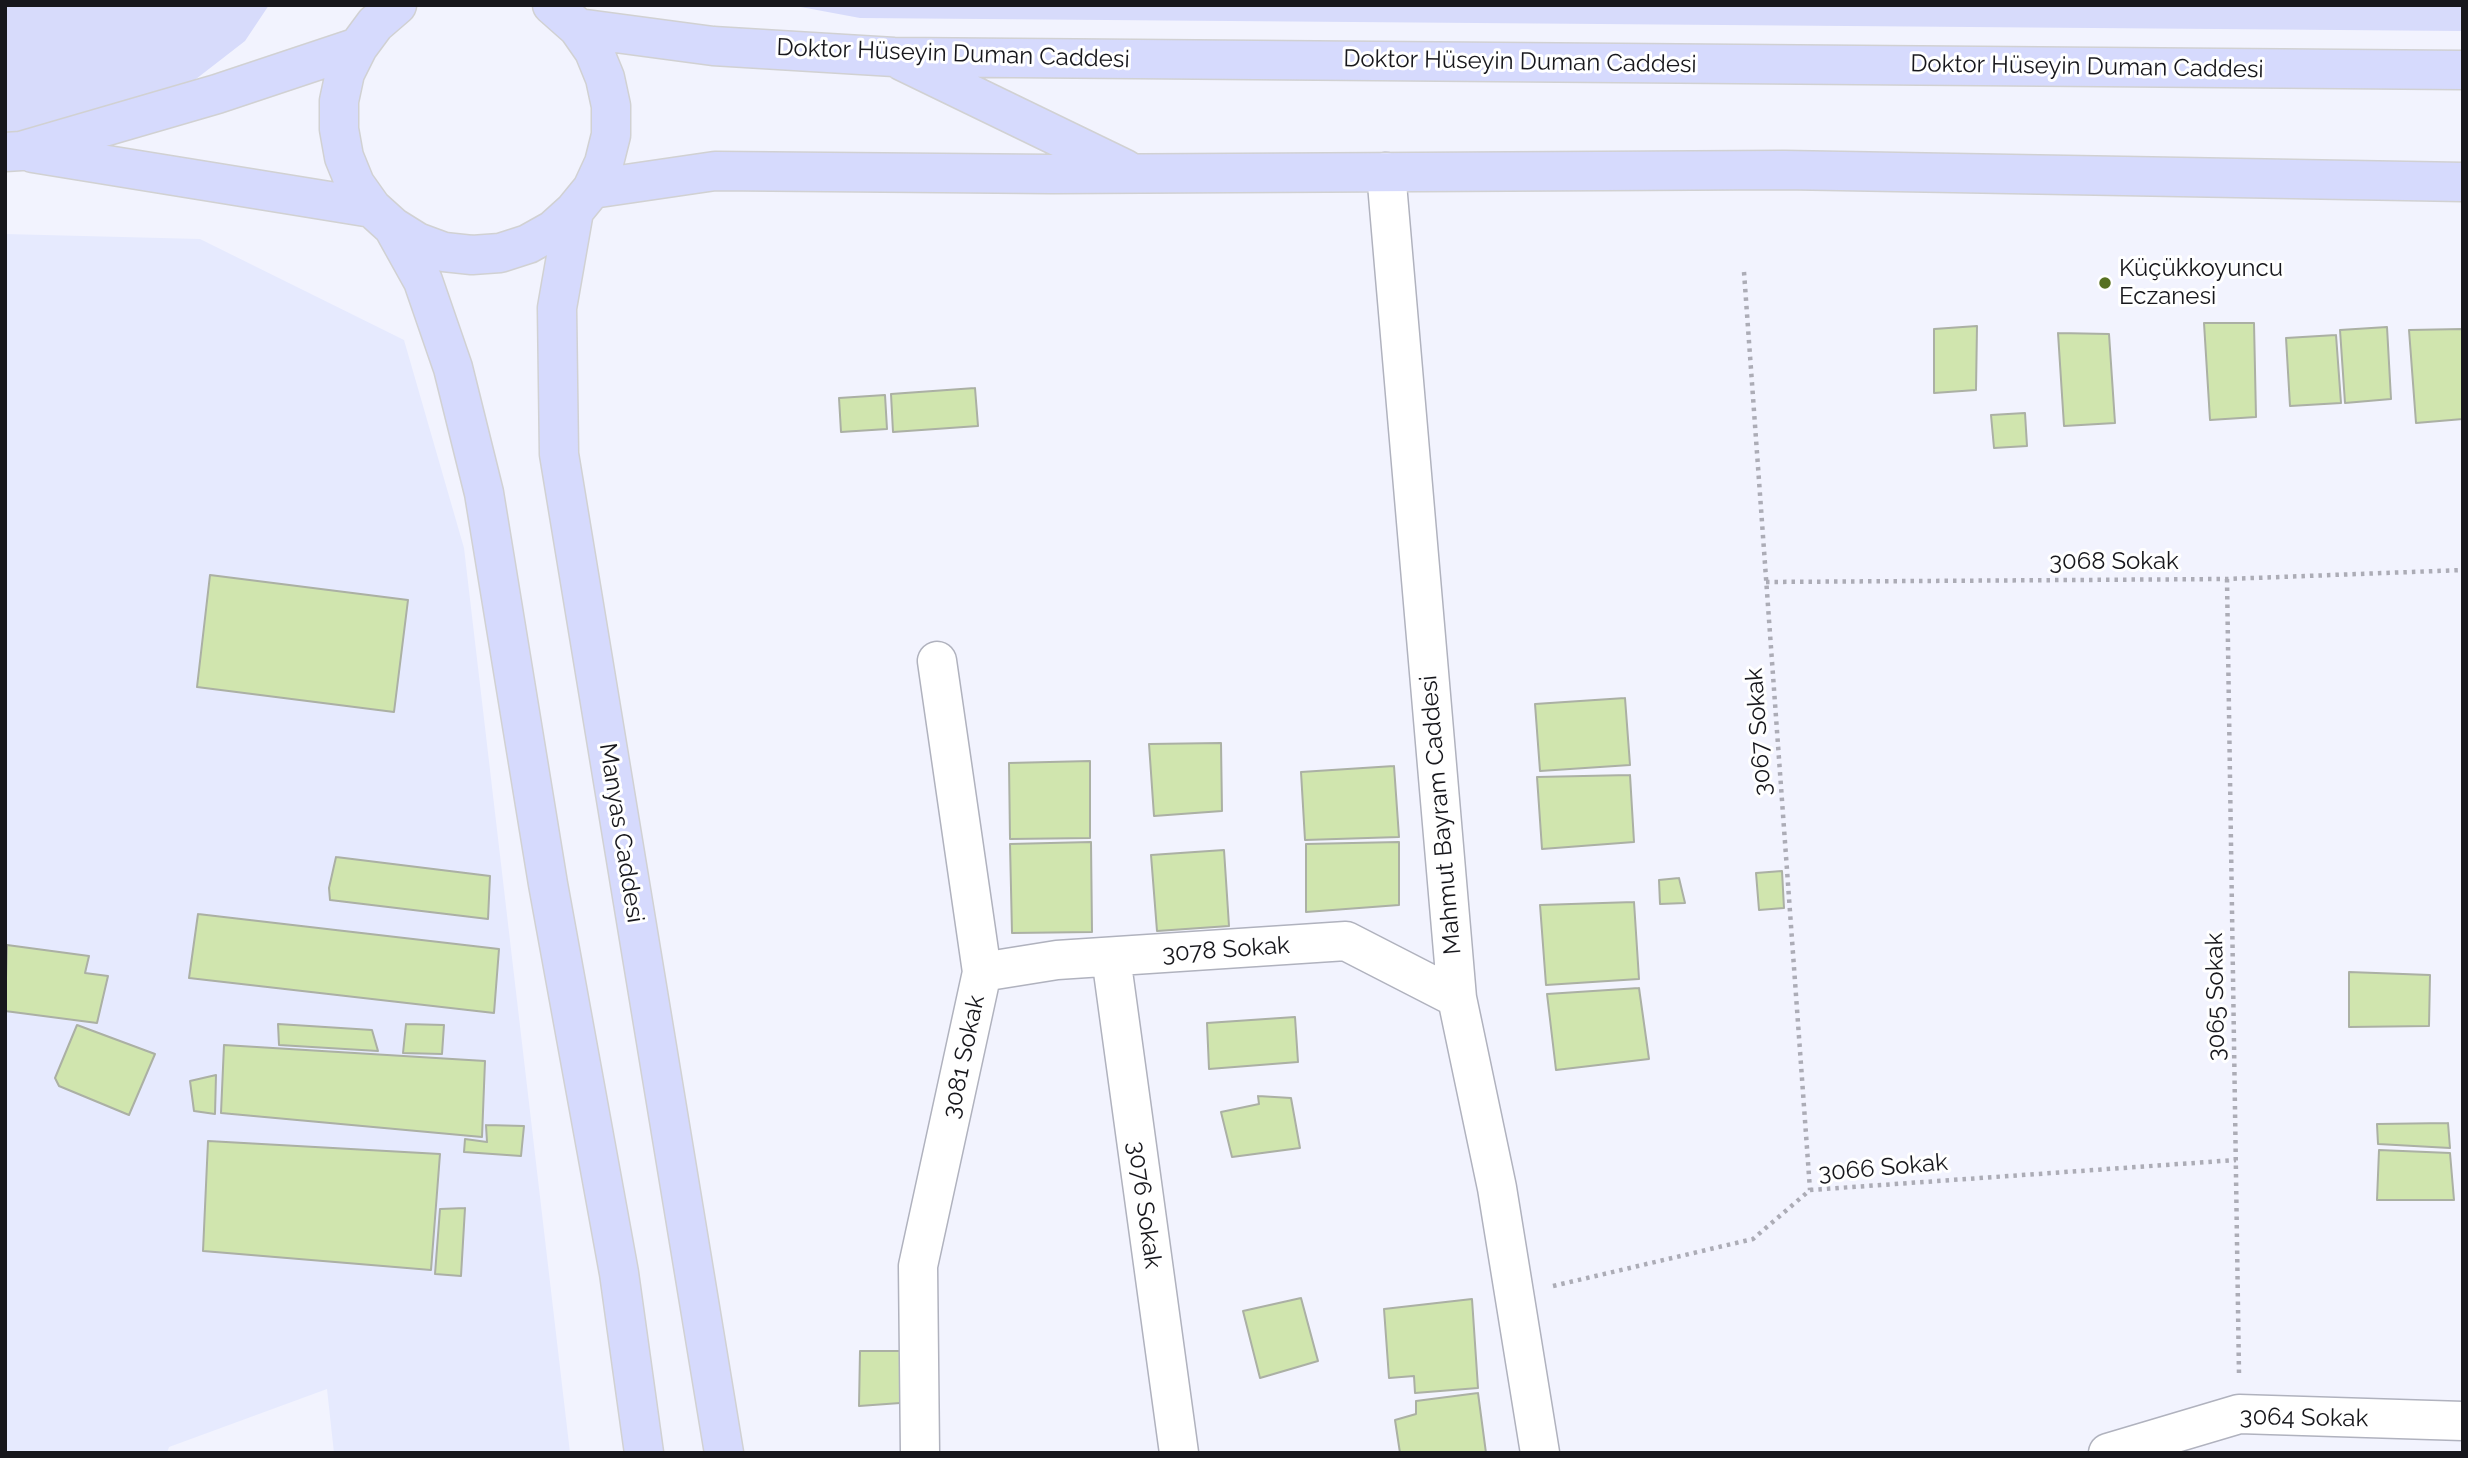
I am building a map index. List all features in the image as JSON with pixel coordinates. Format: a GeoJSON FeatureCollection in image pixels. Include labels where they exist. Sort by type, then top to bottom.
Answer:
{"type":"FeatureCollection","features":[{"type":"Feature","properties":{"kind":"main road","name":"Doktor Hüseyin Duman Caddesi"},"geometry":{"type":"LineString","coordinates":[[565,16],[713,46],[894,57],[2463,70]]}},
{"type":"Feature","properties":{"kind":"main road","name":"Manyas Caddesi"},"geometry":{"type":"LineString","coordinates":[[382,217],[417,242],[444,251],[481,254],[528,244],[553,230],[583,200],[604,163],[611,135],[611,106],[606,78],[594,51],[565,16]]}},
{"type":"Feature","properties":{"kind":"main road"},"geometry":{"type":"LineString","coordinates":[[13,152],[217,94],[376,20]]}},
{"type":"Feature","properties":{"kind":"main road","name":"Manyas Caddesi"},"geometry":{"type":"LineString","coordinates":[[376,20],[345,73],[339,129],[344,158],[355,184],[382,217],[423,281],[453,368],[484,493],[548,884],[619,1273],[644,1453]]}},
{"type":"Feature","properties":{"kind":"main road"},"geometry":{"type":"LineString","coordinates":[[894,57],[1133,173]]}},
{"type":"Feature","properties":{"kind":"main road"},"geometry":{"type":"LineString","coordinates":[[13,152],[382,217]]}},
{"type":"Feature","properties":{"kind":"main road"},"geometry":{"type":"LineString","coordinates":[[583,200],[716,171],[1133,173],[1784,170],[2463,182]]}},
{"type":"Feature","properties":{"kind":"main road","name":"Manyas Caddesi"},"geometry":{"type":"LineString","coordinates":[[583,200],[557,308],[559,454],[723,1453]]}},
{"type":"Feature","properties":{"kind":"street","name":"Mahmut Bayram Caddesi"},"geometry":{"type":"LineString","coordinates":[[1386,172],[1457,998],[1497,1188],[1540,1453]]}},
{"type":"Feature","properties":{"kind":"street","name":"3081 Sokak"},"geometry":{"type":"LineString","coordinates":[[920,1453],[918,1266],[982,972],[937,661]]}},
{"type":"Feature","properties":{"kind":"street","name":"3078 Sokak"},"geometry":{"type":"LineString","coordinates":[[982,972],[1056,960],[1346,942],[1457,998]]}},
{"type":"Feature","properties":{"kind":"street","name":"3076 Sokak"},"geometry":{"type":"LineString","coordinates":[[1111,957],[1172,1451]]}},
{"type":"Feature","properties":{"kind":"street","name":"3064 Sokak"},"geometry":{"type":"LineString","coordinates":[[2108,1453],[2239,1413],[2463,1421]]}},
{"type":"Feature","properties":{"kind":"path","name":"3067 Sokak"},"geometry":{"type":"LineString","coordinates":[[1744,272],[1810,1190]]}},
{"type":"Feature","properties":{"kind":"path","name":"3068 Sokak"},"geometry":{"type":"LineString","coordinates":[[1766,582],[2227,579],[2463,570]]}},
{"type":"Feature","properties":{"kind":"path","name":"3065 Sokak"},"geometry":{"type":"LineString","coordinates":[[2227,579],[2239,1413]]}},
{"type":"Feature","properties":{"kind":"path","name":"3066 Sokak"},"geometry":{"type":"LineString","coordinates":[[1514,1295],[1753,1239],[1810,1190],[2236,1160]]}},
{"type":"Feature","properties":{"kind":"shaded area"},"geometry":{"type":"Polygon","coordinates":[[[5,5],[269,5],[245,41],[125,134],[5,135],[5,5]]]}},
{"type":"Feature","properties":{"kind":"shaded area"},"geometry":{"type":"Polygon","coordinates":[[[790,5],[2463,5],[2463,31],[860,18],[790,5]]]}},
{"type":"Feature","properties":{"kind":"shaded area"},"geometry":{"type":"Polygon","coordinates":[[[5,234],[200,239],[404,340],[464,548],[570,1453],[334,1453],[327,1389],[169,1447],[167,1453],[5,1453],[5,234]]]}},
{"type":"Feature","properties":{"kind":"building"},"geometry":{"type":"Polygon","coordinates":[[[2204,323],[2254,323],[2256,417],[2210,420],[2204,323]]]}},
{"type":"Feature","properties":{"kind":"building"},"geometry":{"type":"Polygon","coordinates":[[[1977,326],[1976,390],[1934,393],[1934,329],[1977,326]]]}},
{"type":"Feature","properties":{"kind":"building"},"geometry":{"type":"Polygon","coordinates":[[[2387,327],[2391,399],[2345,403],[2340,330],[2387,327]]]}},
{"type":"Feature","properties":{"kind":"building"},"geometry":{"type":"Polygon","coordinates":[[[2463,329],[2463,419],[2416,423],[2409,330],[2463,329]]]}},
{"type":"Feature","properties":{"kind":"building"},"geometry":{"type":"Polygon","coordinates":[[[2058,333],[2109,334],[2115,423],[2064,426],[2058,333]]]}},
{"type":"Feature","properties":{"kind":"building"},"geometry":{"type":"Polygon","coordinates":[[[2336,335],[2341,403],[2290,406],[2286,338],[2336,335]]]}},
{"type":"Feature","properties":{"kind":"building"},"geometry":{"type":"Polygon","coordinates":[[[975,388],[978,426],[893,432],[891,394],[975,388]]]}},
{"type":"Feature","properties":{"kind":"building"},"geometry":{"type":"Polygon","coordinates":[[[885,395],[887,429],[841,432],[839,398],[885,395]]]}},
{"type":"Feature","properties":{"kind":"building"},"geometry":{"type":"Polygon","coordinates":[[[2025,413],[2027,446],[1994,448],[1991,415],[2025,413]]]}},
{"type":"Feature","properties":{"kind":"building"},"geometry":{"type":"Polygon","coordinates":[[[210,575],[408,600],[394,712],[197,687],[210,575]]]}},
{"type":"Feature","properties":{"kind":"building"},"geometry":{"type":"Polygon","coordinates":[[[1625,698],[1630,765],[1540,771],[1535,704],[1625,698]]]}},
{"type":"Feature","properties":{"kind":"building"},"geometry":{"type":"Polygon","coordinates":[[[1221,743],[1222,811],[1154,816],[1149,744],[1221,743]]]}},
{"type":"Feature","properties":{"kind":"building"},"geometry":{"type":"Polygon","coordinates":[[[1090,761],[1090,838],[1010,839],[1009,763],[1090,761]]]}},
{"type":"Feature","properties":{"kind":"building"},"geometry":{"type":"Polygon","coordinates":[[[1394,766],[1399,837],[1305,840],[1301,772],[1394,766]]]}},
{"type":"Feature","properties":{"kind":"building"},"geometry":{"type":"Polygon","coordinates":[[[1630,775],[1634,842],[1542,849],[1537,777],[1630,775]]]}},
{"type":"Feature","properties":{"kind":"building"},"geometry":{"type":"Polygon","coordinates":[[[1091,842],[1092,932],[1012,933],[1010,844],[1091,842]]]}},
{"type":"Feature","properties":{"kind":"building"},"geometry":{"type":"Polygon","coordinates":[[[1399,842],[1399,905],[1306,912],[1306,844],[1399,842]]]}},
{"type":"Feature","properties":{"kind":"building"},"geometry":{"type":"Polygon","coordinates":[[[1224,850],[1229,926],[1157,931],[1151,855],[1224,850]]]}},
{"type":"Feature","properties":{"kind":"building"},"geometry":{"type":"Polygon","coordinates":[[[336,857],[490,876],[488,919],[330,900],[329,888],[336,857]]]}},
{"type":"Feature","properties":{"kind":"building"},"geometry":{"type":"Polygon","coordinates":[[[1782,871],[1784,908],[1759,910],[1756,873],[1782,871]]]}},
{"type":"Feature","properties":{"kind":"building"},"geometry":{"type":"Polygon","coordinates":[[[1679,878],[1685,903],[1660,904],[1659,880],[1679,878]]]}},
{"type":"Feature","properties":{"kind":"building"},"geometry":{"type":"Polygon","coordinates":[[[1634,902],[1639,979],[1546,985],[1540,905],[1634,902]]]}},
{"type":"Feature","properties":{"kind":"building"},"geometry":{"type":"Polygon","coordinates":[[[198,914],[499,949],[494,1013],[189,978],[198,914]]]}},
{"type":"Feature","properties":{"kind":"building"},"geometry":{"type":"Polygon","coordinates":[[[7,945],[89,956],[85,973],[108,976],[97,1023],[5,1011],[7,945]]]}},
{"type":"Feature","properties":{"kind":"building"},"geometry":{"type":"Polygon","coordinates":[[[2349,972],[2430,975],[2429,1026],[2349,1027],[2349,972]]]}},
{"type":"Feature","properties":{"kind":"building"},"geometry":{"type":"Polygon","coordinates":[[[1639,988],[1649,1059],[1556,1070],[1547,994],[1639,988]]]}},
{"type":"Feature","properties":{"kind":"building"},"geometry":{"type":"Polygon","coordinates":[[[1295,1017],[1298,1062],[1209,1069],[1207,1023],[1295,1017]]]}},
{"type":"Feature","properties":{"kind":"building"},"geometry":{"type":"Polygon","coordinates":[[[278,1024],[372,1030],[378,1051],[279,1045],[278,1024]]]}},
{"type":"Feature","properties":{"kind":"building"},"geometry":{"type":"Polygon","coordinates":[[[406,1024],[444,1025],[442,1054],[403,1053],[406,1024]]]}},
{"type":"Feature","properties":{"kind":"building"},"geometry":{"type":"Polygon","coordinates":[[[77,1025],[155,1054],[129,1115],[59,1086],[55,1078],[77,1025]]]}},
{"type":"Feature","properties":{"kind":"building"},"geometry":{"type":"Polygon","coordinates":[[[224,1045],[485,1061],[482,1137],[221,1113],[224,1045]]]}},
{"type":"Feature","properties":{"kind":"building"},"geometry":{"type":"Polygon","coordinates":[[[216,1075],[215,1114],[194,1111],[190,1081],[216,1075]]]}},
{"type":"Feature","properties":{"kind":"building"},"geometry":{"type":"Polygon","coordinates":[[[1258,1096],[1291,1098],[1300,1148],[1232,1157],[1221,1112],[1259,1104],[1258,1096]]]}},
{"type":"Feature","properties":{"kind":"building"},"geometry":{"type":"Polygon","coordinates":[[[2448,1123],[2450,1148],[2378,1144],[2377,1124],[2448,1123]]]}},
{"type":"Feature","properties":{"kind":"building"},"geometry":{"type":"Polygon","coordinates":[[[486,1125],[524,1126],[521,1156],[464,1152],[465,1139],[487,1142],[486,1125]]]}},
{"type":"Feature","properties":{"kind":"building"},"geometry":{"type":"Polygon","coordinates":[[[208,1141],[440,1154],[431,1270],[203,1251],[208,1141]]]}},
{"type":"Feature","properties":{"kind":"building"},"geometry":{"type":"Polygon","coordinates":[[[2379,1150],[2450,1153],[2454,1200],[2377,1200],[2379,1150]]]}},
{"type":"Feature","properties":{"kind":"building"},"geometry":{"type":"Polygon","coordinates":[[[465,1208],[461,1276],[435,1274],[440,1209],[465,1208]]]}},
{"type":"Feature","properties":{"kind":"building"},"geometry":{"type":"Polygon","coordinates":[[[1301,1298],[1318,1361],[1260,1378],[1243,1311],[1301,1298]]]}},
{"type":"Feature","properties":{"kind":"building"},"geometry":{"type":"Polygon","coordinates":[[[1472,1299],[1478,1388],[1415,1393],[1414,1376],[1389,1378],[1384,1309],[1472,1299]]]}},
{"type":"Feature","properties":{"kind":"building"},"geometry":{"type":"Polygon","coordinates":[[[860,1351],[915,1351],[914,1402],[859,1406],[860,1351]]]}},
{"type":"Feature","properties":{"kind":"building"},"geometry":{"type":"Polygon","coordinates":[[[1478,1393],[1486,1453],[1400,1453],[1395,1420],[1416,1414],[1416,1401],[1478,1393]]]}},
{"type":"Feature","properties":{"kind":"place","name":"Küçükkoyuncu Eczanesi"},"geometry":{"type":"Point","coordinates":[2105,283]}}]}
